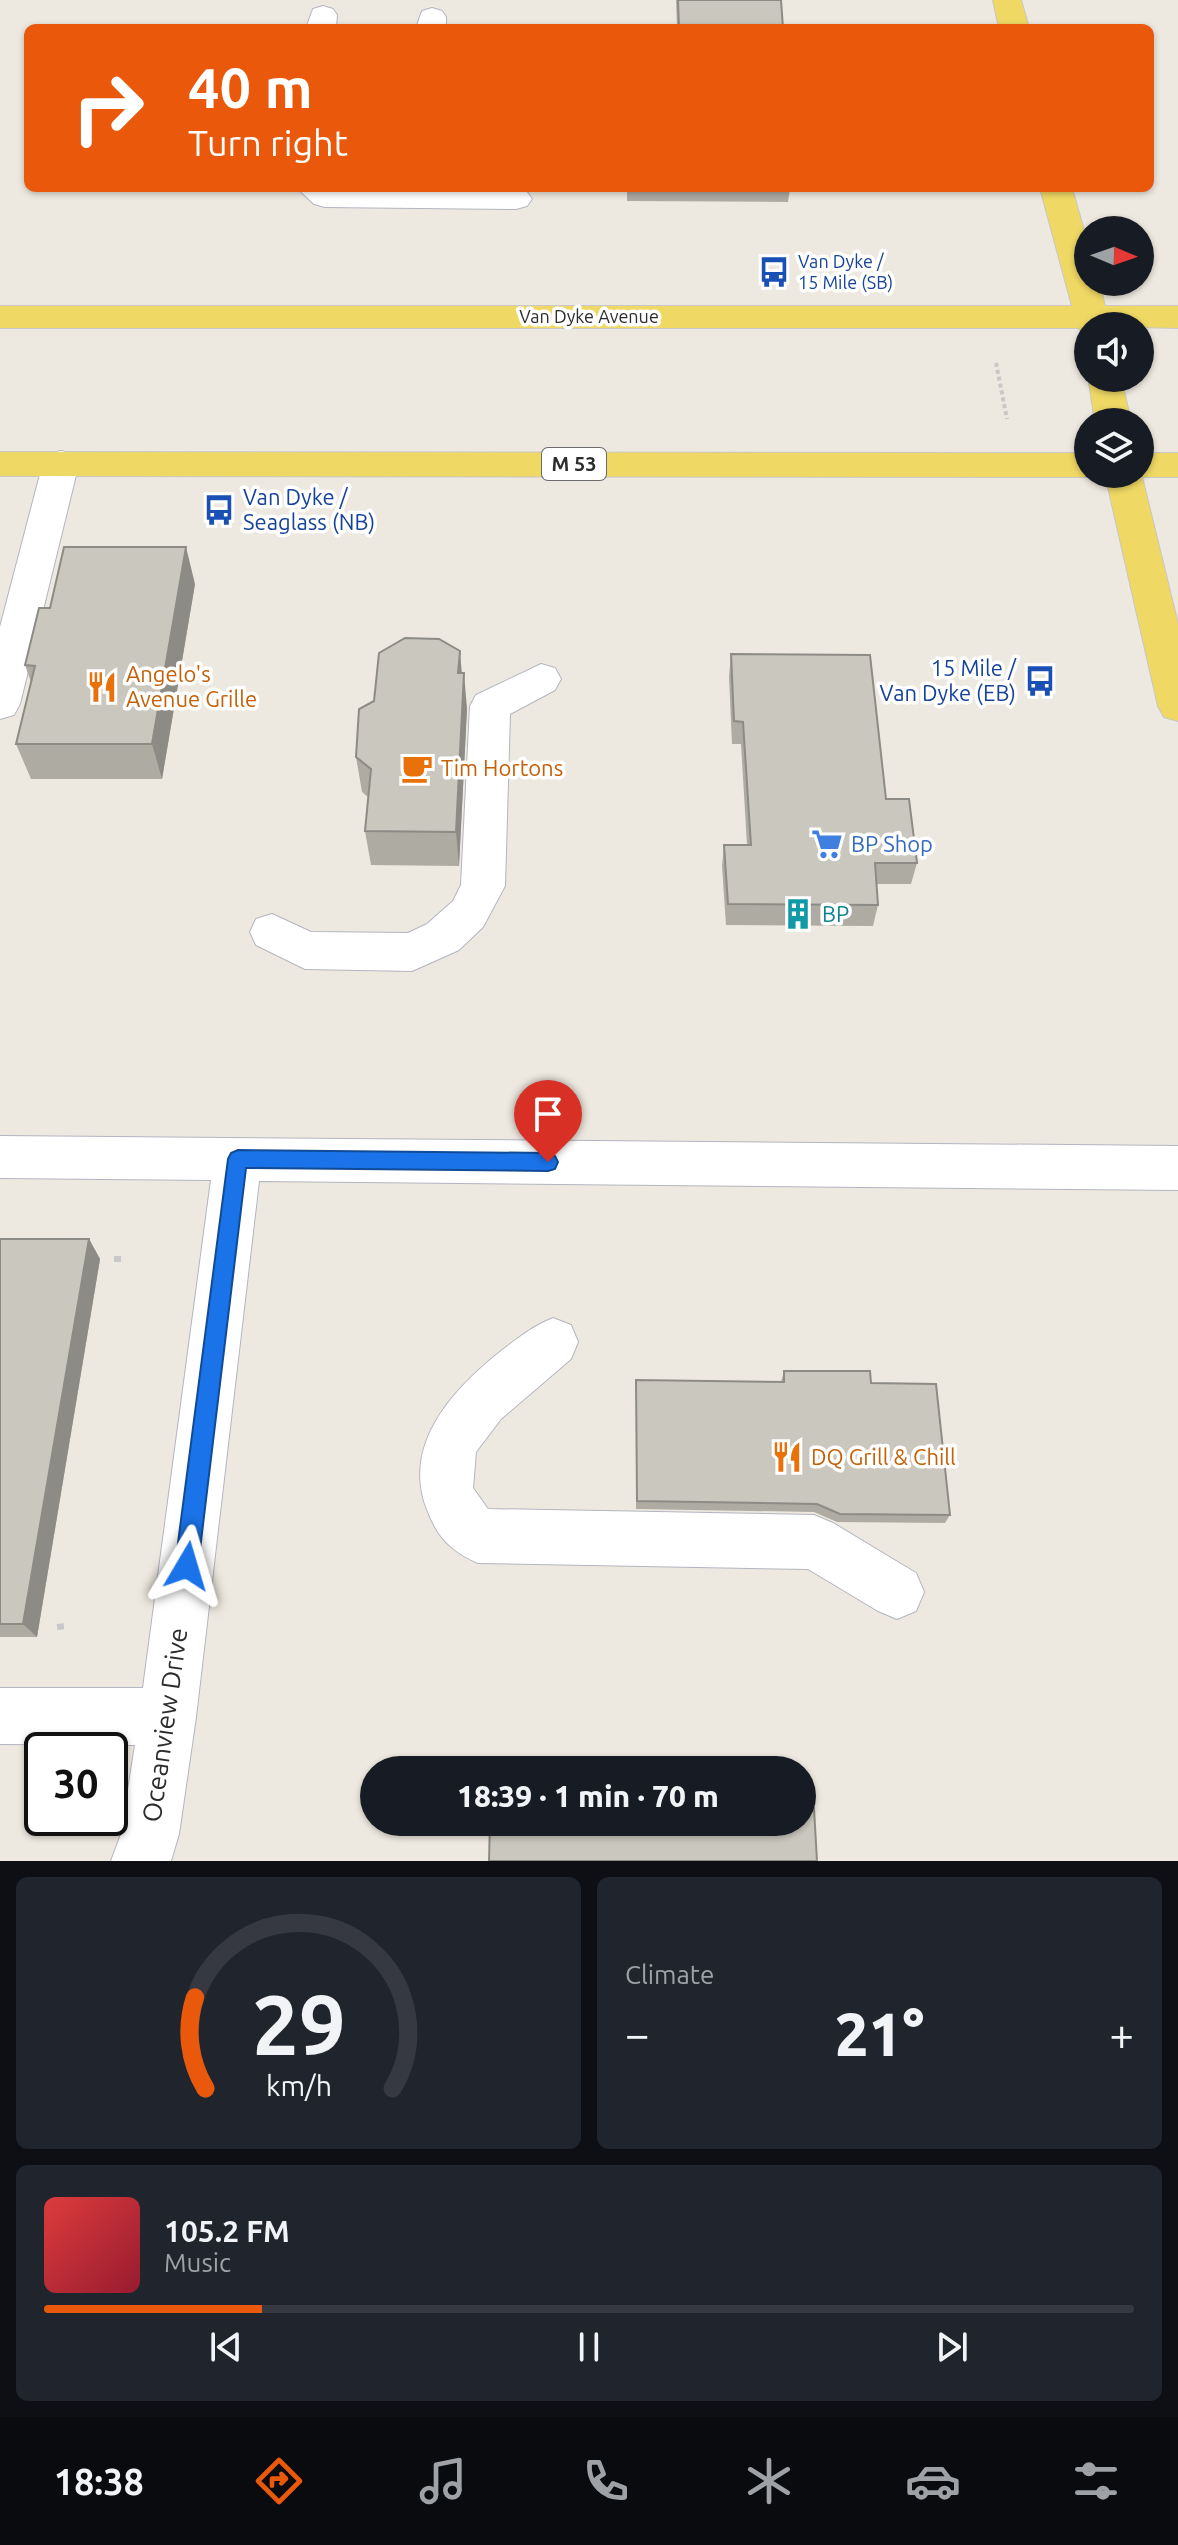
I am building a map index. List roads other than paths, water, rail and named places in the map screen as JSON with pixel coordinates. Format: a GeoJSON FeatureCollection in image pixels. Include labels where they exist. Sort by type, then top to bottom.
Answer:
{"type":"FeatureCollection","features":[{"type":"Feature","properties":{"kind":"main road"},"geometry":{"type":"LineString","coordinates":[[1007,0],[1013,24]]}},
{"type":"Feature","properties":{"kind":"main road"},"geometry":{"type":"LineString","coordinates":[[1057,192],[1090,312]]}},
{"type":"Feature","properties":{"kind":"main road","name":"Van Dyke Avenue"},"geometry":{"type":"LineString","coordinates":[[0,317],[1074,322]]}},
{"type":"Feature","properties":{"kind":"main road","name":"Van Dyke Avenue"},"geometry":{"type":"LineString","coordinates":[[1154,318],[1178,317]]}},
{"type":"Feature","properties":{"kind":"main road","name":"M 53"},"geometry":{"type":"LineString","coordinates":[[0,464],[1074,465]]}},
{"type":"Feature","properties":{"kind":"main road"},"geometry":{"type":"LineString","coordinates":[[1154,465],[1178,465]]}},
{"type":"Feature","properties":{"kind":"main road"},"geometry":{"type":"LineString","coordinates":[[1126,488],[1178,706]]}},
{"type":"Feature","properties":{"kind":"street"},"geometry":{"type":"LineString","coordinates":[[318,192],[325,197],[415,193],[516,199]]}},
{"type":"Feature","properties":{"kind":"street"},"geometry":{"type":"LineString","coordinates":[[0,704],[61,463]]}},
{"type":"Feature","properties":{"kind":"street"},"geometry":{"type":"LineString","coordinates":[[272,932],[305,950],[412,952],[443,937],[460,922],[468,914],[483,886],[490,706],[541,679]]}},
{"type":"Feature","properties":{"kind":"street"},"geometry":{"type":"LineString","coordinates":[[0,1157],[1178,1168]]}},
{"type":"Feature","properties":{"kind":"street","name":"Oceanview Drive"},"geometry":{"type":"LineString","coordinates":[[141,1861],[150,1834],[168,1717],[238,1159]]}},
{"type":"Feature","properties":{"kind":"street"},"geometry":{"type":"LineString","coordinates":[[553,1342],[471,1412],[456,1433],[448,1452],[446,1491],[452,1510],[478,1536],[814,1542],[897,1592]]}},
{"type":"Feature","properties":{"kind":"street"},"geometry":{"type":"LineString","coordinates":[[0,1716],[168,1717]]}},
{"type":"Feature","properties":{"kind":"place","name":"Van Dyke / 15 Mile (SB)"},"geometry":{"type":"Point","coordinates":[774,272]}},
{"type":"Feature","properties":{"kind":"place","name":"Van Dyke / Seaglass (NB)"},"geometry":{"type":"Point","coordinates":[219,510]}},
{"type":"Feature","properties":{"kind":"place","name":"15 Mile / Van Dyke (EB)"},"geometry":{"type":"Point","coordinates":[1040,681]}},
{"type":"Feature","properties":{"kind":"place","name":"Angelo's Avenue Grille"},"geometry":{"type":"Point","coordinates":[102,687]}},
{"type":"Feature","properties":{"kind":"place","name":"Tim Hortons"},"geometry":{"type":"Point","coordinates":[417,768]}},
{"type":"Feature","properties":{"kind":"place","name":"BP Shop"},"geometry":{"type":"Point","coordinates":[827,844]}},
{"type":"Feature","properties":{"kind":"place","name":"BP"},"geometry":{"type":"Point","coordinates":[798,914]}},
{"type":"Feature","properties":{"kind":"place","name":"DQ Grill & Chill"},"geometry":{"type":"Point","coordinates":[787,1457]}}]}
